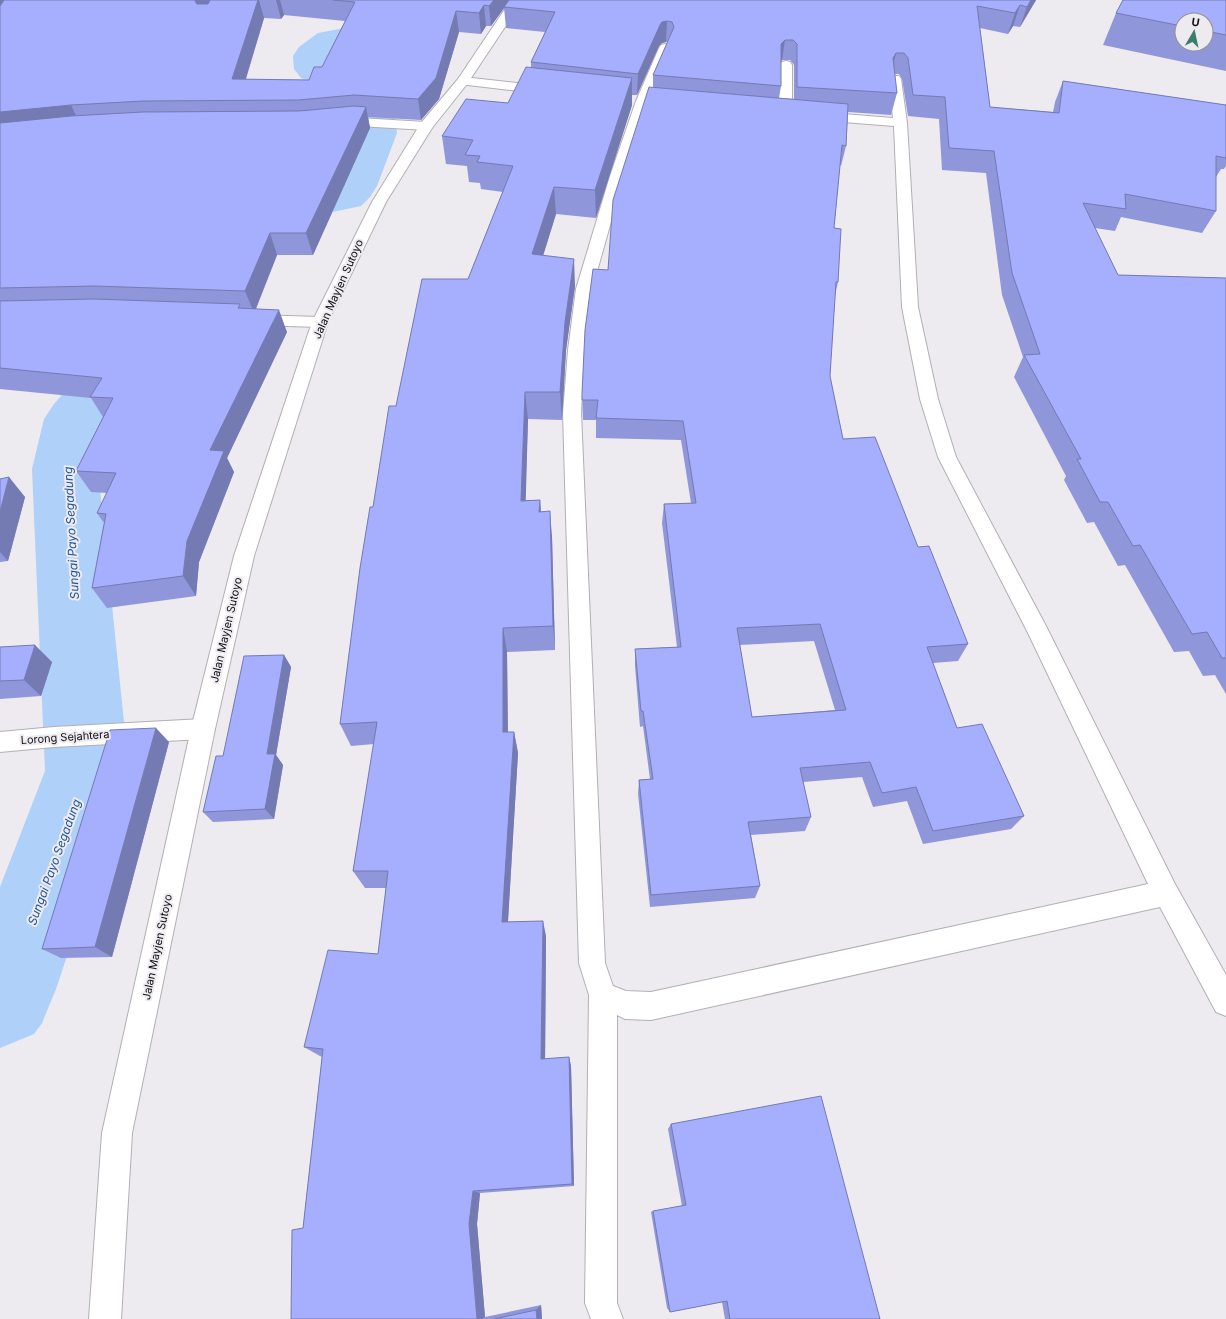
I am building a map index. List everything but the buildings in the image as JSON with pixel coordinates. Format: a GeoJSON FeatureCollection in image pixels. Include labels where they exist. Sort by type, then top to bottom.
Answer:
{"type":"FeatureCollection","features":[{"type":"Feature","properties":{"kind":"street","name":"Jalan Mayjen Sutoyo"},"geometry":{"type":"LineString","coordinates":[[105,1319],[117,1133],[203,729],[244,556],[320,322],[378,202],[426,126],[463,81],[517,0]]}},
{"type":"Feature","properties":{"kind":"street"},"geometry":{"type":"LineString","coordinates":[[607,1319],[601,1303],[603,995],[592,963],[572,413],[576,350],[584,289],[615,183],[642,101],[666,47]]}},
{"type":"Feature","properties":{"kind":"street"},"geometry":{"type":"LineString","coordinates":[[785,113],[786,65]]}},
{"type":"Feature","properties":{"kind":"street"},"geometry":{"type":"LineString","coordinates":[[895,79],[900,123],[910,307],[929,399],[947,457],[1038,632],[1166,893],[1226,1002]]}},
{"type":"Feature","properties":{"kind":"street"},"geometry":{"type":"LineString","coordinates":[[463,81],[556,92]]}},
{"type":"Feature","properties":{"kind":"street"},"geometry":{"type":"LineString","coordinates":[[769,112],[900,123]]}},
{"type":"Feature","properties":{"kind":"street"},"geometry":{"type":"LineString","coordinates":[[328,125],[359,122],[426,126]]}},
{"type":"Feature","properties":{"kind":"street"},"geometry":{"type":"LineString","coordinates":[[239,320],[320,322]]}},
{"type":"Feature","properties":{"kind":"street","name":"Lorong Sejahtera"},"geometry":{"type":"LineString","coordinates":[[0,742],[54,737],[203,729]]}},
{"type":"Feature","properties":{"kind":"street"},"geometry":{"type":"LineString","coordinates":[[603,995],[625,1005],[651,1006],[1166,893]]}},
{"type":"Feature","properties":{"kind":"waterway","name":"Sungai Payo Segadung"},"geometry":{"type":"LineString","coordinates":[[237,211],[245,204],[274,197],[323,199],[343,195],[352,186],[373,133],[369,88],[358,82],[316,69],[314,56],[333,42],[413,27],[430,19],[440,0]]}},
{"type":"Feature","properties":{"kind":"waterway","name":"Sungai Payo Segadung"},"geometry":{"type":"LineString","coordinates":[[0,1000],[8,989],[87,771],[65,469],[76,419],[161,318]]}}]}
